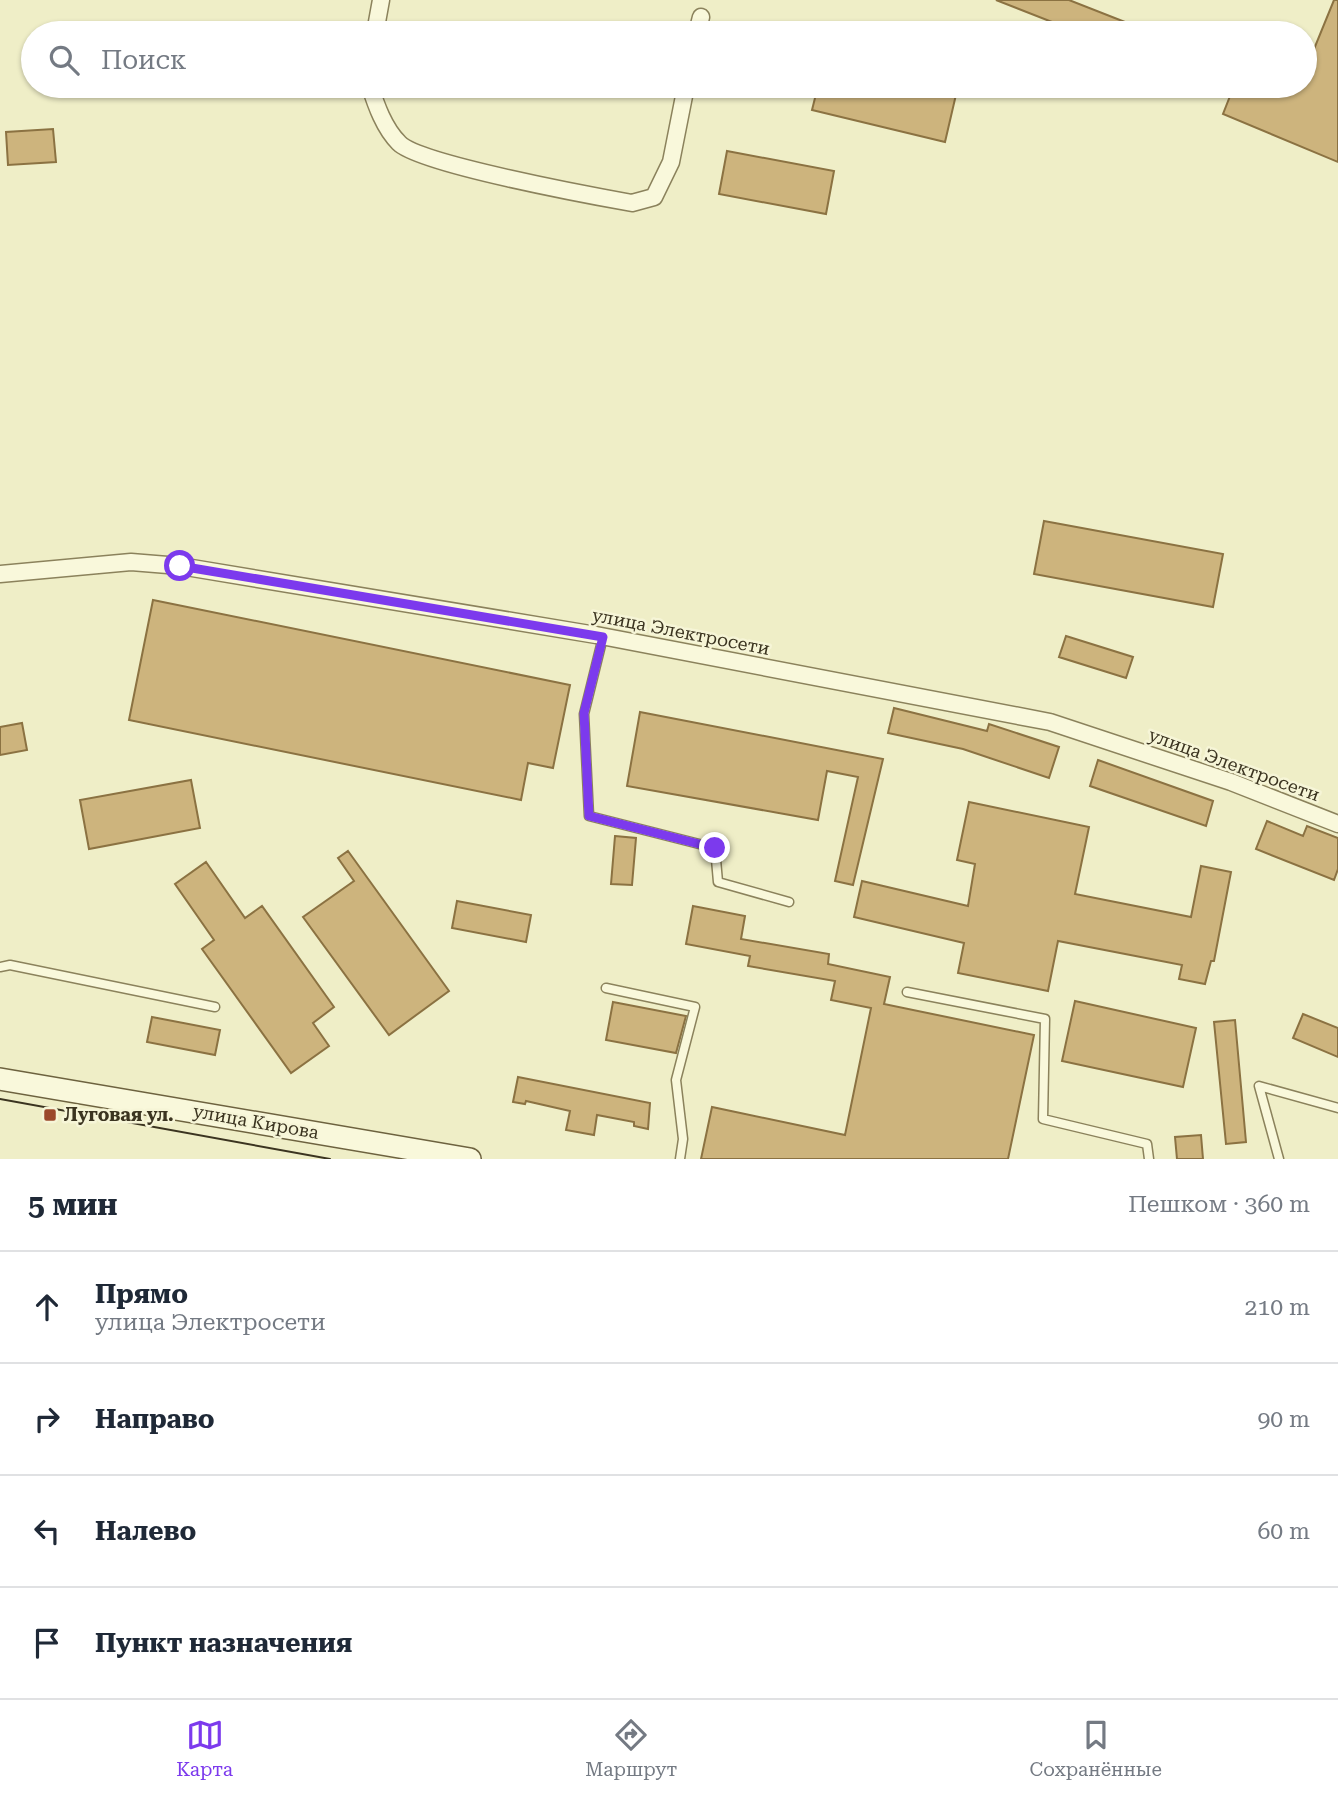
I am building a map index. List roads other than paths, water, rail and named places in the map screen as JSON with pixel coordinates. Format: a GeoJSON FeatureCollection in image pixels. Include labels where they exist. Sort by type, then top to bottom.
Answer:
{"type":"FeatureCollection","features":[{"type":"Feature","properties":{"kind":"main road","name":"улица Кирова"},"geometry":{"type":"LineString","coordinates":[[0,1079],[470,1159]]}},
{"type":"Feature","properties":{"kind":"street"},"geometry":{"type":"LineString","coordinates":[[377,21],[381,0]]}},
{"type":"Feature","properties":{"kind":"street"},"geometry":{"type":"LineString","coordinates":[[700,21],[701,17]]}},
{"type":"Feature","properties":{"kind":"street"},"geometry":{"type":"LineString","coordinates":[[373,98],[376,108],[399,143],[414,154],[632,203],[654,197],[671,162],[684,98]]}},
{"type":"Feature","properties":{"kind":"street","name":"улица Электросети"},"geometry":{"type":"LineString","coordinates":[[0,574],[131,562],[180,566],[603,637],[1050,722],[1231,782],[1338,824]]}},
{"type":"Feature","properties":{"kind":"lane"},"geometry":{"type":"LineString","coordinates":[[603,637],[584,713],[589,816],[715,848],[718,882],[789,902]]}},
{"type":"Feature","properties":{"kind":"lane"},"geometry":{"type":"LineString","coordinates":[[0,967],[10,965],[215,1007]]}},
{"type":"Feature","properties":{"kind":"lane"},"geometry":{"type":"LineString","coordinates":[[606,988],[695,1007],[676,1080],[683,1139],[680,1159]]}},
{"type":"Feature","properties":{"kind":"lane"},"geometry":{"type":"LineString","coordinates":[[907,992],[1045,1019],[1043,1119],[1147,1144],[1149,1159]]}},
{"type":"Feature","properties":{"kind":"lane"},"geometry":{"type":"LineString","coordinates":[[1279,1159],[1259,1086],[1338,1108]]}},
{"type":"Feature","properties":{"kind":"tram line"},"geometry":{"type":"LineString","coordinates":[[0,1099],[330,1159]]}},
{"type":"Feature","properties":{"kind":"place","name":"Луговая ул."},"geometry":{"type":"Point","coordinates":[50,1115]}}]}
